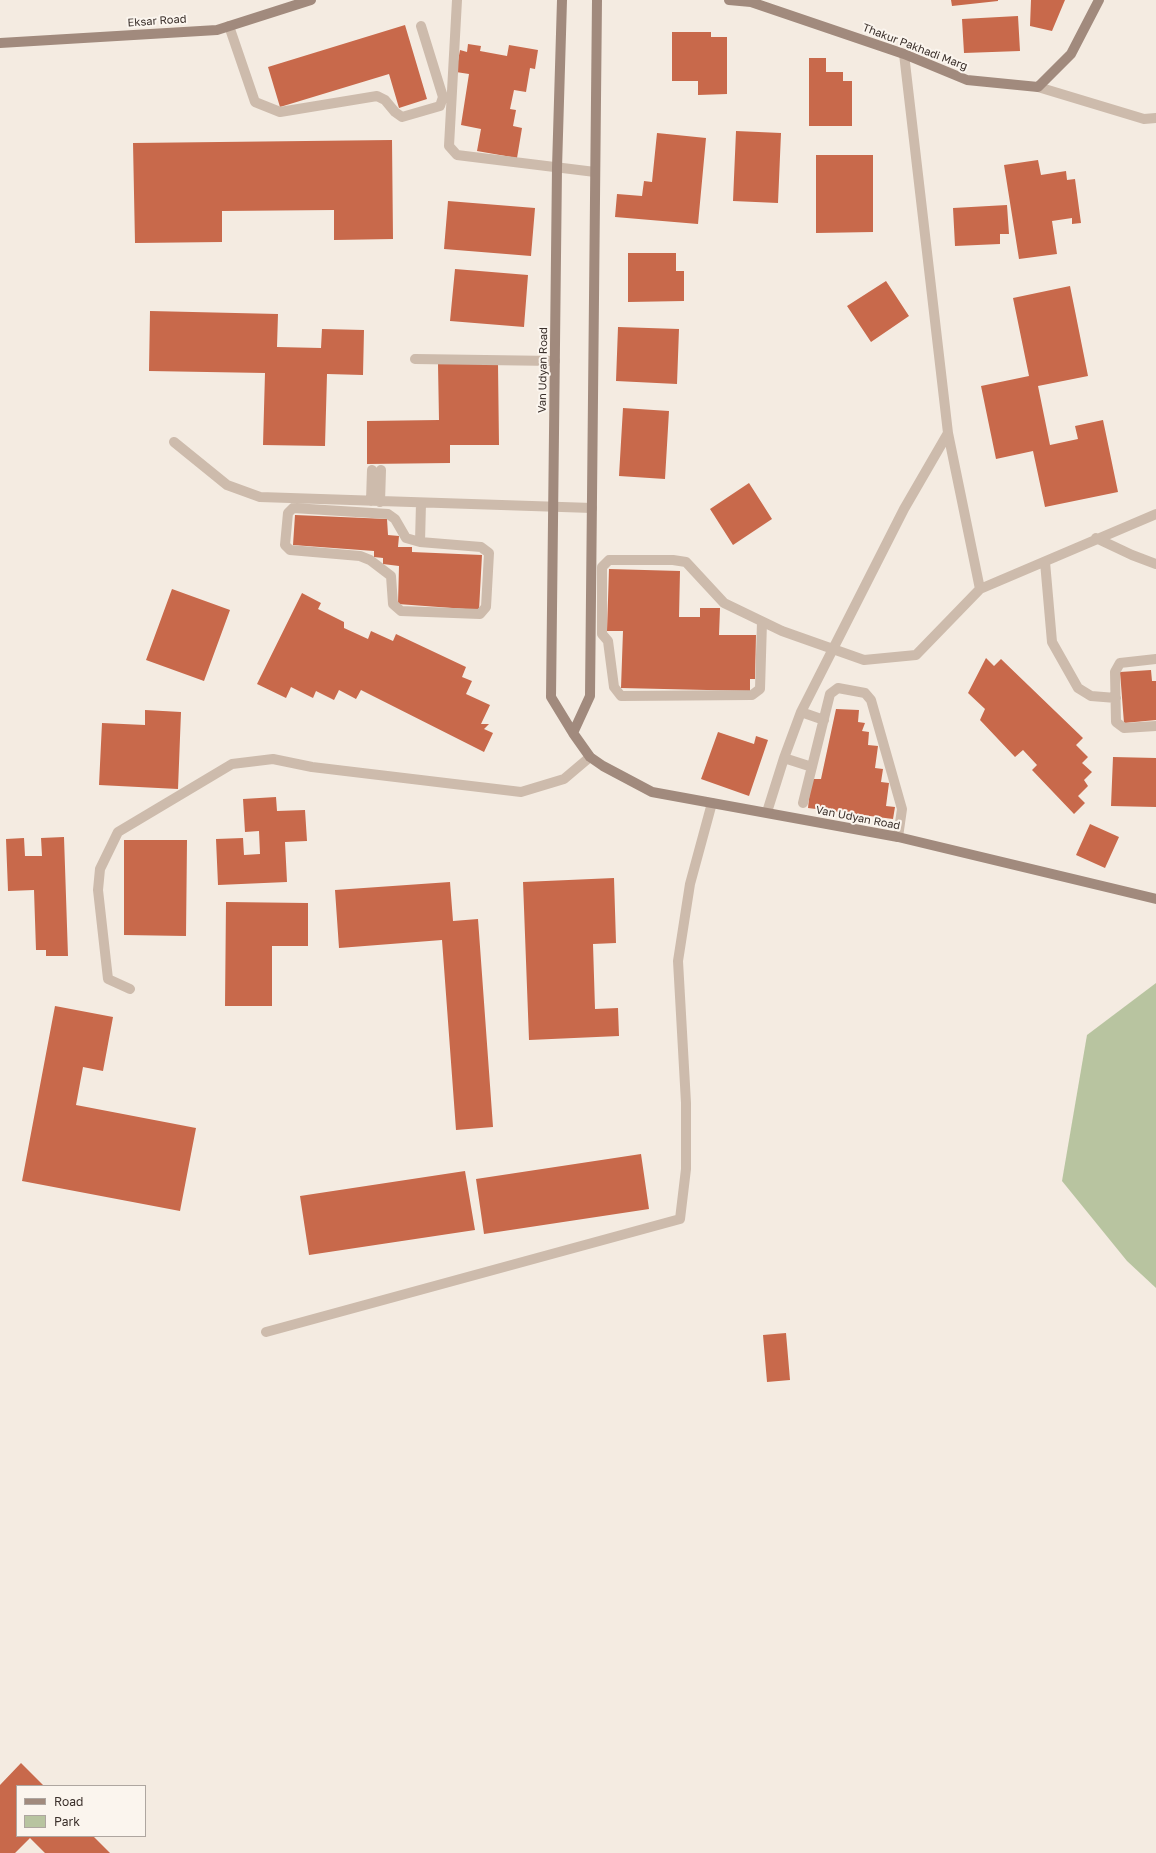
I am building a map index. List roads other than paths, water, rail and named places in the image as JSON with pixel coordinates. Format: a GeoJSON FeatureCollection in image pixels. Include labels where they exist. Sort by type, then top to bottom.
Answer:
{"type":"FeatureCollection","features":[{"type":"Feature","properties":{"kind":"street","name":"Eksar Road"},"geometry":{"type":"LineString","coordinates":[[0,44],[217,30],[311,0]]}},
{"type":"Feature","properties":{"kind":"street"},"geometry":{"type":"LineString","coordinates":[[457,0],[449,146],[457,155],[595,172]]}},
{"type":"Feature","properties":{"kind":"street","name":"Van Udyan Road"},"geometry":{"type":"LineString","coordinates":[[562,0],[557,168],[551,697],[573,733],[590,757],[603,766],[652,792],[767,812],[898,838],[1156,899]]}},
{"type":"Feature","properties":{"kind":"street"},"geometry":{"type":"LineString","coordinates":[[573,733],[590,696],[597,0]]}},
{"type":"Feature","properties":{"kind":"street","name":"Thakur Pakhadi Marg"},"geometry":{"type":"LineString","coordinates":[[729,0],[751,2],[904,54],[967,80],[1038,87]]}},
{"type":"Feature","properties":{"kind":"street"},"geometry":{"type":"LineString","coordinates":[[1099,0],[1071,54],[1038,87],[1144,119],[1156,118]]}},
{"type":"Feature","properties":{"kind":"street"},"geometry":{"type":"LineString","coordinates":[[229,26],[255,102],[280,112],[377,96],[385,100],[395,112],[402,117],[440,106],[443,98],[421,26]]}},
{"type":"Feature","properties":{"kind":"street"},"geometry":{"type":"LineString","coordinates":[[904,54],[948,434],[980,589]]}},
{"type":"Feature","properties":{"kind":"street"},"geometry":{"type":"LineString","coordinates":[[415,359],[555,361]]}},
{"type":"Feature","properties":{"kind":"street"},"geometry":{"type":"LineString","coordinates":[[767,812],[784,758],[801,712],[834,650],[904,509],[948,434]]}},
{"type":"Feature","properties":{"kind":"street"},"geometry":{"type":"LineString","coordinates":[[174,442],[227,485],[260,497],[592,508]]}},
{"type":"Feature","properties":{"kind":"street"},"geometry":{"type":"LineString","coordinates":[[376,470],[376,502]]}},
{"type":"Feature","properties":{"kind":"street"},"geometry":{"type":"LineString","coordinates":[[420,542],[421,503]]}},
{"type":"Feature","properties":{"kind":"street"},"geometry":{"type":"LineString","coordinates":[[293,508],[388,514],[395,519],[406,538],[420,542],[481,547],[489,552],[486,607],[480,614],[401,611],[394,604],[391,576],[370,560],[360,556],[290,550],[285,545],[288,513],[293,508]]}},
{"type":"Feature","properties":{"kind":"street"},"geometry":{"type":"LineString","coordinates":[[762,622],[760,689],[752,696],[621,696],[614,687],[608,641],[602,634],[602,567],[609,560],[673,560],[686,562],[724,603],[762,622],[864,660],[916,655],[980,589],[1045,562],[1096,538],[1156,514]]}},
{"type":"Feature","properties":{"kind":"street"},"geometry":{"type":"LineString","coordinates":[[1096,538],[1132,555],[1156,564]]}},
{"type":"Feature","properties":{"kind":"street"},"geometry":{"type":"LineString","coordinates":[[1045,562],[1052,642],[1078,688],[1091,696],[1116,698]]}},
{"type":"Feature","properties":{"kind":"street"},"geometry":{"type":"LineString","coordinates":[[1156,658],[1120,663],[1115,672],[1116,722],[1124,728],[1156,726]]}},
{"type":"Feature","properties":{"kind":"street"},"geometry":{"type":"LineString","coordinates":[[804,803],[830,694],[838,688],[865,693],[871,700],[902,809],[898,838]]}},
{"type":"Feature","properties":{"kind":"street"},"geometry":{"type":"LineString","coordinates":[[801,712],[824,720]]}},
{"type":"Feature","properties":{"kind":"street"},"geometry":{"type":"LineString","coordinates":[[130,989],[108,978],[98,890],[100,869],[118,832],[232,764],[273,759],[312,767],[521,792],[564,779],[590,757]]}},
{"type":"Feature","properties":{"kind":"street"},"geometry":{"type":"LineString","coordinates":[[784,758],[812,767]]}},
{"type":"Feature","properties":{"kind":"street"},"geometry":{"type":"LineString","coordinates":[[266,1332],[680,1219],[686,1169],[686,1103],[678,961],[690,884],[712,803]]}}]}
